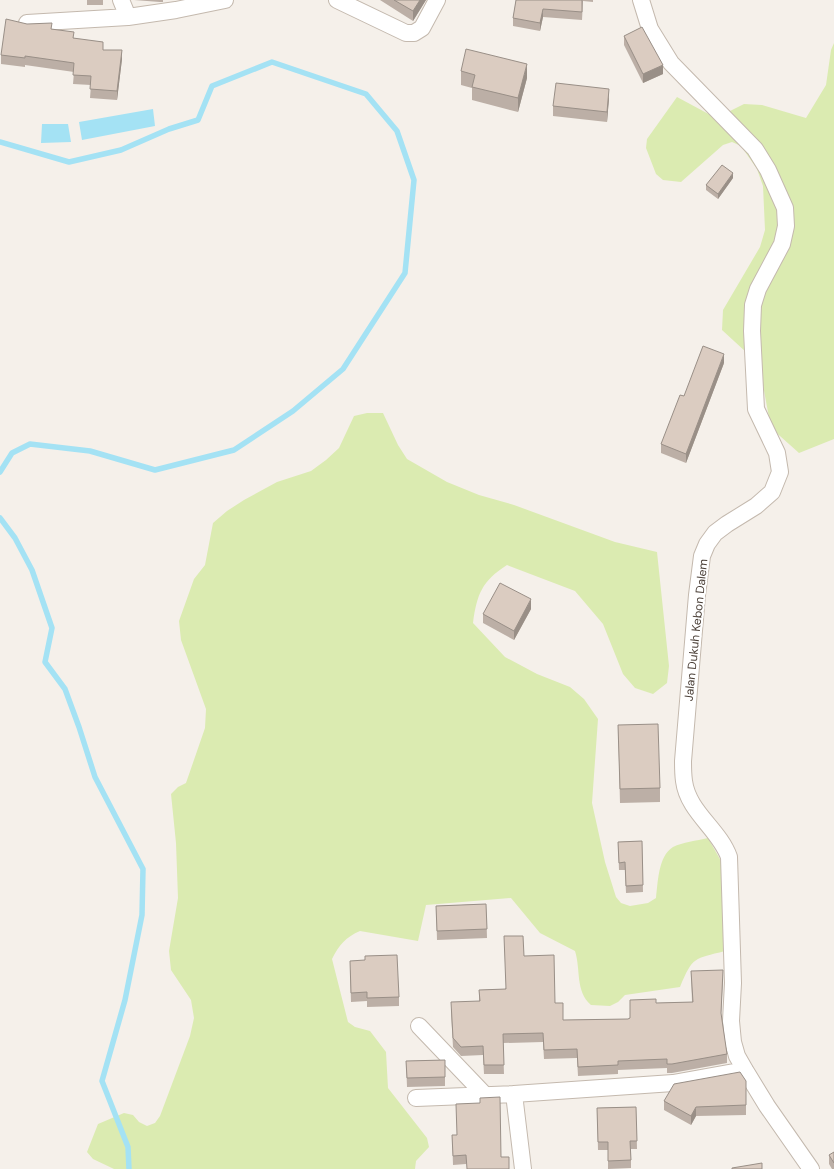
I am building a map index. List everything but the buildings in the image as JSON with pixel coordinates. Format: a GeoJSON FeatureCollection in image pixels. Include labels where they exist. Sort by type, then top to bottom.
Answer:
{"type":"FeatureCollection","features":[{"type":"Feature","properties":{"kind":"street"},"geometry":{"type":"LineString","coordinates":[[122,0],[128,17]]}},
{"type":"Feature","properties":{"kind":"street"},"geometry":{"type":"LineString","coordinates":[[27,23],[128,17],[225,0]]}},
{"type":"Feature","properties":{"kind":"street"},"geometry":{"type":"LineString","coordinates":[[337,0],[410,34],[422,28],[437,0]]}},
{"type":"Feature","properties":{"kind":"street","name":"Jalan Dukuh Kebon Dalem"},"geometry":{"type":"LineString","coordinates":[[641,0],[650,29],[672,64],[755,149],[768,170],[785,208],[786,226],[782,244],[758,289],[752,324],[756,409],[776,453],[780,472],[772,492],[756,506],[715,533],[707,544],[702,556],[683,761],[684,781],[688,795],[694,807],[722,841],[729,857],[733,984],[732,1032],[737,1056],[766,1106],[811,1169]]}},
{"type":"Feature","properties":{"kind":"street"},"geometry":{"type":"LineString","coordinates":[[420,1026],[484,1094]]}},
{"type":"Feature","properties":{"kind":"street"},"geometry":{"type":"LineString","coordinates":[[416,1098],[514,1094],[673,1083],[745,1070]]}},
{"type":"Feature","properties":{"kind":"street"},"geometry":{"type":"LineString","coordinates":[[514,1094],[523,1169]]}},
{"type":"Feature","properties":{"kind":"green space"},"geometry":{"type":"Polygon","coordinates":[[[834,43],[834,439],[799,453],[771,428],[759,364],[722,330],[723,310],[760,247],[765,230],[763,186],[757,169],[741,146],[732,142],[723,145],[681,182],[663,180],[656,174],[646,148],[647,139],[677,97],[716,118],[744,104],[762,105],[806,118],[826,85],[831,50],[834,43]]]}},
{"type":"Feature","properties":{"kind":"green space"},"geometry":{"type":"Polygon","coordinates":[[[367,413],[383,413],[398,445],[407,459],[447,482],[615,542],[657,552],[669,666],[667,683],[653,694],[635,688],[623,674],[603,624],[575,591],[507,565],[492,577],[482,589],[476,604],[473,623],[505,657],[537,674],[570,687],[584,699],[598,719],[592,803],[605,862],[616,897],[621,903],[630,906],[648,903],[656,898],[660,870],[668,851],[681,844],[708,838],[721,861],[725,951],[696,960],[688,969],[680,987],[625,995],[618,1002],[610,1006],[591,1005],[580,987],[575,951],[540,933],[511,898],[426,905],[418,941],[360,931],[343,942],[332,959],[348,1022],[355,1027],[370,1031],[386,1052],[388,1088],[427,1138],[429,1147],[416,1161],[415,1169],[114,1169],[93,1159],[87,1152],[98,1124],[124,1113],[133,1115],[139,1122],[147,1126],[155,1123],[160,1116],[190,1036],[194,1018],[191,1000],[171,970],[169,951],[178,898],[176,843],[171,794],[178,787],[186,783],[205,728],[206,709],[181,640],[179,621],[194,579],[205,565],[213,523],[244,500],[277,482],[311,471],[339,448],[354,416],[367,413]]]}},
{"type":"Feature","properties":{"kind":"water"},"geometry":{"type":"Polygon","coordinates":[[[153,109],[155,126],[82,140],[79,122],[153,109]]]}},
{"type":"Feature","properties":{"kind":"water"},"geometry":{"type":"Polygon","coordinates":[[[42,124],[68,124],[71,142],[41,143],[42,124]]]}},
{"type":"Feature","properties":{"kind":"waterway"},"geometry":{"type":"LineString","coordinates":[[0,142],[69,162],[121,150],[169,129],[198,120],[212,86],[272,62],[366,94],[397,131],[414,180],[405,273],[343,369],[293,411],[234,450],[155,470],[90,451],[30,444],[12,453],[0,472]]}},
{"type":"Feature","properties":{"kind":"waterway"},"geometry":{"type":"LineString","coordinates":[[0,518],[15,538],[32,570],[52,628],[45,662],[65,689],[95,777],[143,869],[142,915],[125,1000],[102,1081],[128,1147],[129,1169]]}}]}
